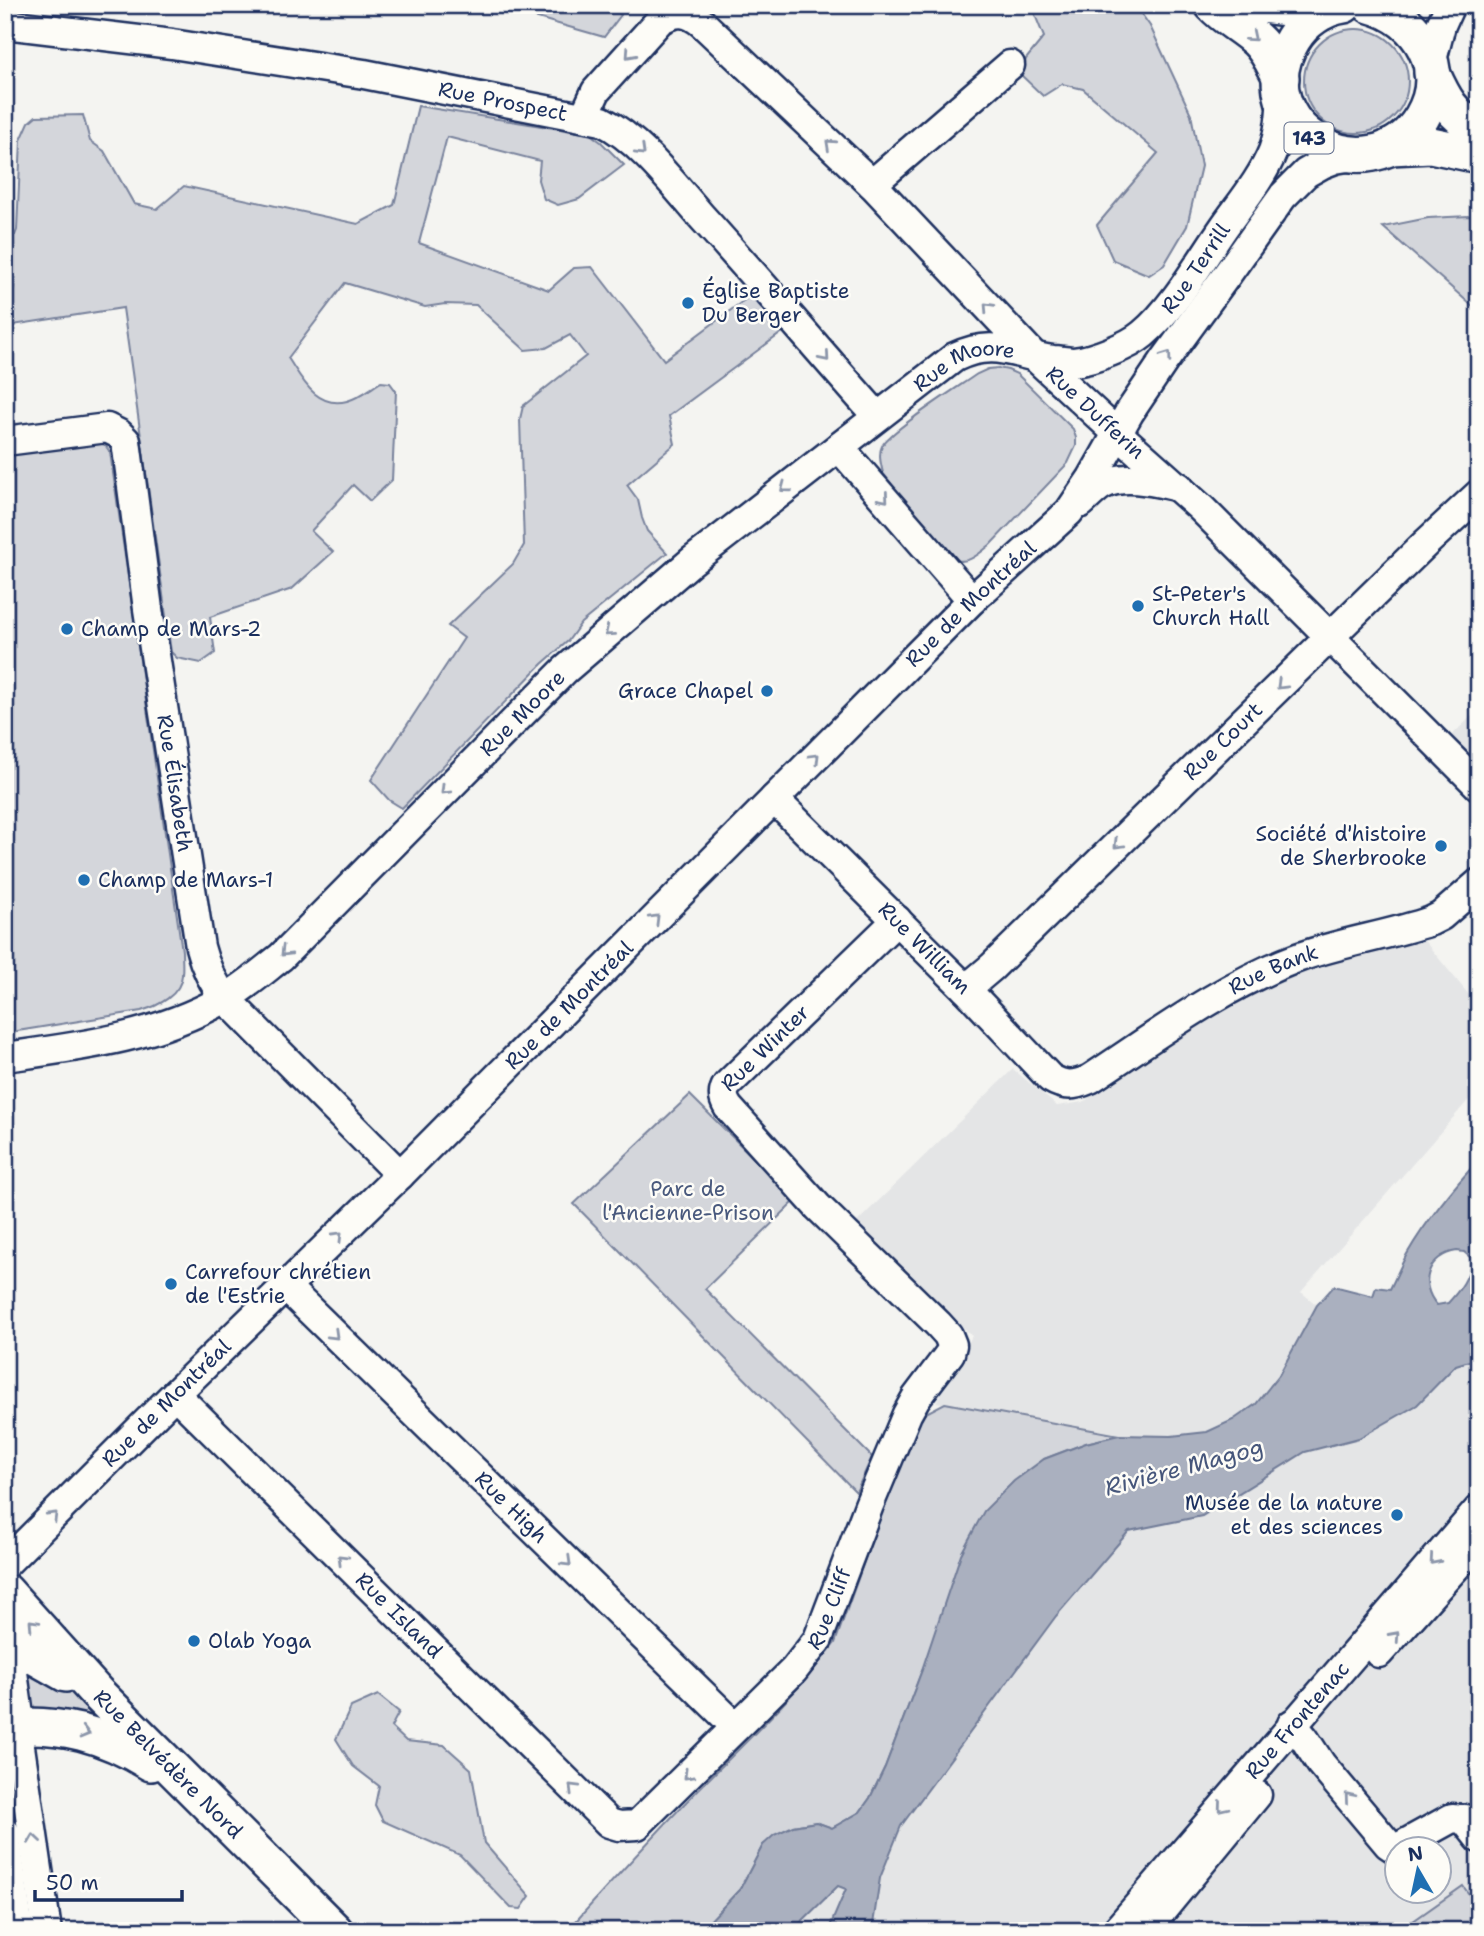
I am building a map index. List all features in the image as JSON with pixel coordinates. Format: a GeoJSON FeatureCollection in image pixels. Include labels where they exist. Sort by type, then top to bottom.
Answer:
{"type":"FeatureCollection","features":[{"type":"Feature","properties":{"kind":"main road","name":"143"},"geometry":{"type":"LineString","coordinates":[[1213,5],[1222,15],[1257,40],[1266,51],[1281,85],[1287,110],[1296,126],[1325,148],[1342,154],[1431,145],[1479,155]]}},
{"type":"Feature","properties":{"kind":"main road"},"geometry":{"type":"LineString","coordinates":[[1261,5],[1333,9]]}},
{"type":"Feature","properties":{"kind":"main road"},"geometry":{"type":"LineString","coordinates":[[1372,5],[1404,20],[1416,33],[1425,47],[1431,69],[1449,107],[1457,116],[1479,130]]}},
{"type":"Feature","properties":{"kind":"main road"},"geometry":{"type":"LineString","coordinates":[[1281,85],[1283,62],[1288,46],[1297,32],[1309,21],[1333,9]]}},
{"type":"Feature","properties":{"kind":"main road"},"geometry":{"type":"LineString","coordinates":[[1375,151],[1409,134],[1422,116],[1430,95],[1431,69]]}},
{"type":"Feature","properties":{"kind":"main road","name":"Rue Belvédère Nord"},"geometry":{"type":"LineString","coordinates":[[5,1591],[96,1692],[335,1931]]}},
{"type":"Feature","properties":{"kind":"main road"},"geometry":{"type":"LineString","coordinates":[[96,1692],[55,1667],[5,1643],[11,1726],[81,1731],[104,1738],[128,1749],[190,1787]]}},
{"type":"Feature","properties":{"kind":"street"},"geometry":{"type":"LineString","coordinates":[[1431,69],[1441,26],[1450,5]]}},
{"type":"Feature","properties":{"kind":"street","name":"Rue Dufferin"},"geometry":{"type":"LineString","coordinates":[[584,117],[596,91],[660,20],[670,14],[692,15],[872,184],[1035,357],[1179,487],[1479,786]]}},
{"type":"Feature","properties":{"kind":"street","name":"Rue Prospect"},"geometry":{"type":"LineString","coordinates":[[5,24],[172,44],[364,74],[602,121],[615,128],[642,151],[877,416]]}},
{"type":"Feature","properties":{"kind":"street"},"geometry":{"type":"LineString","coordinates":[[872,184],[1010,65]]}},
{"type":"Feature","properties":{"kind":"street","name":"Rue Terrill"},"geometry":{"type":"LineString","coordinates":[[1035,357],[1073,362],[1094,358],[1136,340],[1145,333],[1176,296],[1267,163],[1278,135],[1281,85]]}},
{"type":"Feature","properties":{"kind":"street","name":"Rue Terrill"},"geometry":{"type":"LineString","coordinates":[[1118,434],[1164,360],[1288,190],[1322,164],[1375,151]]}},
{"type":"Feature","properties":{"kind":"street","name":"Rue Moore"},"geometry":{"type":"LineString","coordinates":[[5,1057],[131,1036],[194,1014],[247,984],[281,957],[565,670],[692,561],[955,357],[971,349],[987,347],[1008,349],[1035,357]]}},
{"type":"Feature","properties":{"kind":"street","name":"Rue Élisabeth"},"geometry":{"type":"LineString","coordinates":[[5,441],[107,428],[125,441],[200,947],[209,976],[225,998],[400,1175]]}},
{"type":"Feature","properties":{"kind":"street","name":"Rue de Montréal"},"geometry":{"type":"LineString","coordinates":[[5,1564],[400,1175],[972,600],[1069,512],[1093,478],[1118,434]]}},
{"type":"Feature","properties":{"kind":"street"},"geometry":{"type":"LineString","coordinates":[[839,447],[972,600]]}},
{"type":"Feature","properties":{"kind":"street"},"geometry":{"type":"LineString","coordinates":[[1069,512],[1103,484],[1125,479],[1179,487]]}},
{"type":"Feature","properties":{"kind":"street","name":"Rue Court"},"geometry":{"type":"LineString","coordinates":[[966,989],[1002,958],[1479,494]]}},
{"type":"Feature","properties":{"kind":"street","name":"Rue William"},"geometry":{"type":"LineString","coordinates":[[774,799],[966,989],[1050,1078],[1059,1084],[1078,1084]]}},
{"type":"Feature","properties":{"kind":"street","name":"Rue Bank"},"geometry":{"type":"LineString","coordinates":[[1078,1084],[1090,1079],[1235,986],[1296,958],[1431,921],[1441,916],[1479,883]]}},
{"type":"Feature","properties":{"kind":"street","name":"Rue Winter"},"geometry":{"type":"LineString","coordinates":[[897,920],[727,1085],[723,1101],[818,1207],[948,1335]]}},
{"type":"Feature","properties":{"kind":"street"},"geometry":{"type":"LineString","coordinates":[[5,1045],[34,1053]]}},
{"type":"Feature","properties":{"kind":"street","name":"Rue High"},"geometry":{"type":"LineString","coordinates":[[286,1287],[736,1727]]}},
{"type":"Feature","properties":{"kind":"street","name":"Rue Cliff"},"geometry":{"type":"LineString","coordinates":[[627,1826],[637,1825],[648,1816],[794,1670],[818,1639],[907,1414],[950,1353],[953,1345],[948,1335]]}},
{"type":"Feature","properties":{"kind":"street","name":"Rue Island"},"geometry":{"type":"LineString","coordinates":[[176,1394],[609,1823],[627,1826]]}},
{"type":"Feature","properties":{"kind":"street","name":"Rue Frontenac"},"geometry":{"type":"LineString","coordinates":[[1145,1931],[1298,1731],[1479,1509]]}},
{"type":"Feature","properties":{"kind":"street","name":"Rue Frontenac"},"geometry":{"type":"LineString","coordinates":[[1116,1931],[1298,1731],[1479,1541]]}},
{"type":"Feature","properties":{"kind":"street"},"geometry":{"type":"LineString","coordinates":[[11,1726],[47,1931]]}},
{"type":"Feature","properties":{"kind":"street"},"geometry":{"type":"LineString","coordinates":[[1298,1731],[1321,1764],[1394,1848],[1452,1818],[1464,1819],[1479,1838]]}},
{"type":"Feature","properties":{"kind":"street"},"geometry":{"type":"LineString","coordinates":[[5,1832],[19,1931]]}},
{"type":"Feature","properties":{"kind":"shaded area"},"geometry":{"type":"Polygon","coordinates":[[[1479,709],[1479,786],[1448,739],[1479,709]]]}},
{"type":"Feature","properties":{"kind":"shaded area"},"geometry":{"type":"Polygon","coordinates":[[[1422,938],[1479,1007],[1479,1088],[1301,1292],[1317,1305],[1279,1375],[1256,1404],[1233,1420],[1207,1432],[1171,1436],[1119,1435],[936,1402],[972,1336],[857,1222],[1013,1069],[1057,1106],[1083,1102],[1232,1002],[1317,959],[1422,938]]]}},
{"type":"Feature","properties":{"kind":"shaded area"},"geometry":{"type":"Polygon","coordinates":[[[1479,1358],[1479,1931],[872,1931],[880,1878],[901,1826],[1056,1616],[1129,1531],[1202,1516],[1305,1452],[1360,1438],[1417,1405],[1456,1365],[1479,1358]]]}},
{"type":"Feature","properties":{"kind":"shaded area"},"geometry":{"type":"Polygon","coordinates":[[[838,1886],[846,1889],[828,1931],[777,1931],[780,1925],[794,1930],[838,1886]]]}},
{"type":"Feature","properties":{"kind":"green space"},"geometry":{"type":"Polygon","coordinates":[[[492,5],[609,5],[621,15],[604,37],[492,5]]]}},
{"type":"Feature","properties":{"kind":"green space"},"geometry":{"type":"Polygon","coordinates":[[[1031,5],[1135,5],[1150,26],[1191,114],[1201,166],[1187,226],[1164,265],[1149,275],[1113,260],[1097,225],[1158,153],[1083,89],[1062,84],[1043,96],[1021,75],[1026,59],[1044,37],[1031,5]]]}},
{"type":"Feature","properties":{"kind":"green space"},"geometry":{"type":"Polygon","coordinates":[[[1356,29],[1376,33],[1393,44],[1404,61],[1408,81],[1404,101],[1393,118],[1376,129],[1356,133],[1336,129],[1319,118],[1308,101],[1304,81],[1308,61],[1319,44],[1336,33],[1356,29]]]}},
{"type":"Feature","properties":{"kind":"green space"},"geometry":{"type":"Polygon","coordinates":[[[418,106],[590,134],[624,165],[579,199],[558,205],[544,199],[538,180],[540,161],[447,137],[419,243],[549,290],[574,268],[592,267],[664,360],[751,295],[784,331],[669,416],[675,444],[627,485],[638,500],[647,531],[667,553],[581,623],[568,641],[542,664],[402,808],[389,800],[371,780],[464,638],[448,626],[513,564],[524,545],[520,419],[523,406],[586,356],[570,335],[546,348],[525,350],[476,305],[445,304],[425,307],[345,283],[288,358],[311,390],[327,401],[347,401],[381,382],[390,383],[396,391],[392,480],[370,501],[353,485],[311,531],[333,552],[292,589],[210,617],[215,653],[201,663],[177,658],[171,652],[123,308],[13,325],[8,323],[7,312],[14,287],[11,259],[5,254],[5,236],[15,235],[17,230],[21,140],[29,122],[36,116],[83,115],[90,141],[104,151],[134,204],[157,209],[184,186],[358,224],[394,205],[418,106]]]}},
{"type":"Feature","properties":{"kind":"green space"},"geometry":{"type":"Polygon","coordinates":[[[1469,216],[1479,219],[1479,312],[1383,227],[1428,218],[1469,216]]]}},
{"type":"Feature","properties":{"kind":"green space"},"geometry":{"type":"Polygon","coordinates":[[[998,368],[1017,374],[1073,429],[1076,446],[1068,463],[990,545],[971,559],[955,560],[949,557],[883,473],[881,449],[897,430],[926,409],[977,374],[998,368]]]}},
{"type":"Feature","properties":{"kind":"green space"},"geometry":{"type":"Polygon","coordinates":[[[97,442],[105,445],[110,452],[182,951],[181,982],[173,994],[148,1009],[5,1033],[5,454],[97,442]]]}},
{"type":"Feature","properties":{"kind":"green space","name":"Parc de l'Ancienne-Prison"},"geometry":{"type":"Polygon","coordinates":[[[690,1095],[796,1200],[705,1289],[872,1457],[856,1492],[574,1204],[690,1095]]]}},
{"type":"Feature","properties":{"kind":"green space"},"geometry":{"type":"Polygon","coordinates":[[[945,1403],[1119,1435],[1086,1443],[1044,1459],[922,1670],[885,1767],[860,1812],[832,1828],[816,1822],[793,1826],[763,1845],[740,1889],[709,1922],[695,1931],[567,1931],[676,1813],[784,1703],[835,1643],[903,1452],[924,1414],[945,1403]]]}},
{"type":"Feature","properties":{"kind":"green space"},"geometry":{"type":"Polygon","coordinates":[[[25,1668],[66,1687],[115,1731],[33,1714],[25,1668]]]}},
{"type":"Feature","properties":{"kind":"green space"},"geometry":{"type":"Polygon","coordinates":[[[378,1695],[399,1712],[391,1727],[406,1741],[444,1745],[471,1769],[484,1843],[530,1896],[521,1909],[511,1908],[460,1855],[383,1821],[375,1805],[379,1786],[353,1766],[336,1739],[351,1707],[378,1695]]]}},
{"type":"Feature","properties":{"kind":"green space"},"geometry":{"type":"Polygon","coordinates":[[[1463,1886],[1479,1908],[1479,1931],[1399,1931],[1437,1904],[1452,1904],[1452,1894],[1463,1886]]]}},
{"type":"Feature","properties":{"kind":"water","name":"Rivière Magog"},"geometry":{"type":"Polygon","coordinates":[[[1479,1160],[1479,1358],[1456,1365],[1417,1405],[1359,1438],[1305,1452],[1202,1516],[1129,1531],[1056,1616],[901,1826],[880,1878],[872,1931],[828,1931],[846,1889],[838,1886],[793,1930],[780,1925],[777,1931],[695,1931],[709,1922],[740,1889],[763,1845],[774,1835],[793,1826],[816,1822],[832,1828],[860,1812],[870,1798],[885,1767],[922,1670],[961,1554],[984,1511],[1014,1481],[1044,1459],[1086,1443],[1119,1435],[1171,1436],[1207,1432],[1233,1420],[1256,1404],[1279,1375],[1317,1305],[1334,1286],[1373,1296],[1376,1287],[1390,1289],[1422,1230],[1479,1160]],[[1464,1252],[1447,1254],[1433,1264],[1427,1280],[1431,1297],[1437,1305],[1448,1303],[1467,1277],[1471,1258],[1464,1252]]]}},
{"type":"Feature","properties":{"kind":"place","name":"Église Baptiste Du Berger"},"geometry":{"type":"Point","coordinates":[688,303]}},
{"type":"Feature","properties":{"kind":"place","name":"St-Peter's Church Hall"},"geometry":{"type":"Point","coordinates":[1138,606]}},
{"type":"Feature","properties":{"kind":"place","name":"Champ de Mars-2"},"geometry":{"type":"Point","coordinates":[67,629]}},
{"type":"Feature","properties":{"kind":"place","name":"Grace Chapel"},"geometry":{"type":"Point","coordinates":[767,691]}},
{"type":"Feature","properties":{"kind":"place","name":"Société d'histoire de Sherbrooke"},"geometry":{"type":"Point","coordinates":[1441,846]}},
{"type":"Feature","properties":{"kind":"place","name":"Champ de Mars-1"},"geometry":{"type":"Point","coordinates":[84,880]}},
{"type":"Feature","properties":{"kind":"place","name":"Carrefour chrétien de l'Estrie"},"geometry":{"type":"Point","coordinates":[171,1284]}},
{"type":"Feature","properties":{"kind":"place","name":"Musée de la nature et des sciences"},"geometry":{"type":"Point","coordinates":[1397,1515]}},
{"type":"Feature","properties":{"kind":"place","name":"Olab Yoga"},"geometry":{"type":"Point","coordinates":[194,1641]}}]}
